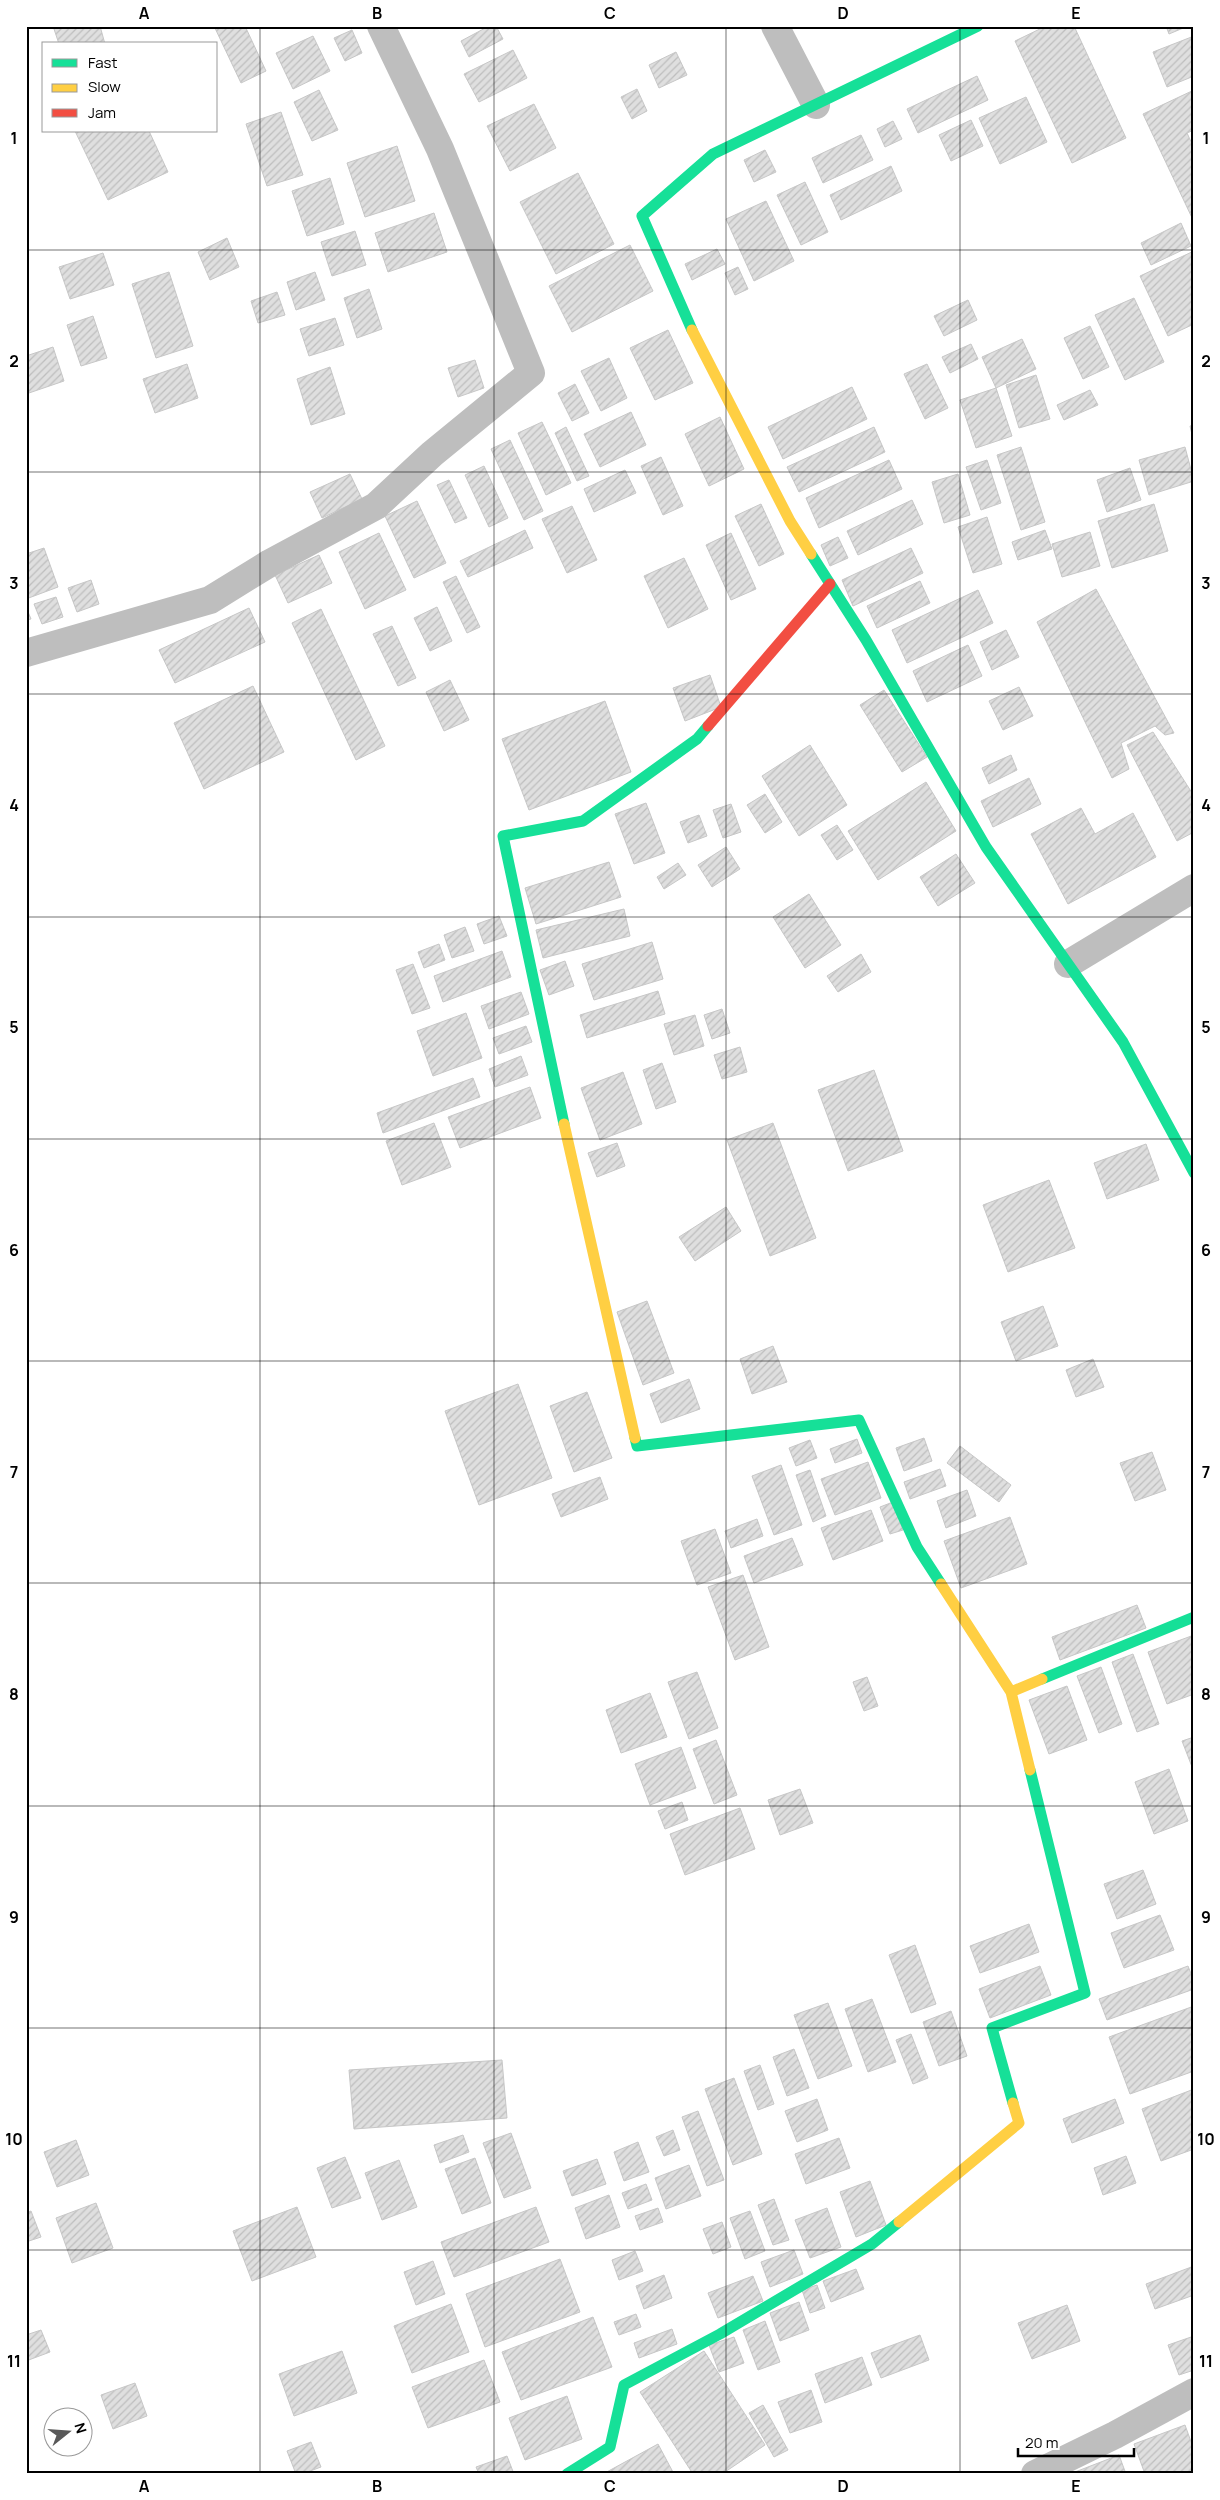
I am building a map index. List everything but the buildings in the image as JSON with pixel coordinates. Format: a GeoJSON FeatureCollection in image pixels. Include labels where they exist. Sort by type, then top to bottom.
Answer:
{"type":"FeatureCollection","features":[{"type":"Feature","properties":{"kind":"street"},"geometry":{"type":"LineString","coordinates":[[26,653],[210,600],[270,563],[376,506],[432,454],[531,373],[440,149],[381,26]]}},
{"type":"Feature","properties":{"kind":"street"},"geometry":{"type":"LineString","coordinates":[[775,26],[816,105]]}},
{"type":"Feature","properties":{"kind":"street"},"geometry":{"type":"LineString","coordinates":[[978,26],[713,154],[642,216],[683,313],[790,521],[866,640],[986,847],[1123,1042],[1194,1173]]}},
{"type":"Feature","properties":{"kind":"street"},"geometry":{"type":"LineString","coordinates":[[567,2474],[610,2446],[624,2385],[720,2334],[872,2244],[1019,2123],[992,2028],[1085,1993],[1011,1692],[917,1547],[859,1420],[637,1446],[554,1080],[504,836],[583,821],[697,740],[830,584]]}},
{"type":"Feature","properties":{"kind":"street"},"geometry":{"type":"LineString","coordinates":[[1068,964],[1194,888]]}},
{"type":"Feature","properties":{"kind":"street"},"geometry":{"type":"LineString","coordinates":[[1011,1692],[1194,1617]]}},
{"type":"Feature","properties":{"kind":"street"},"geometry":{"type":"LineString","coordinates":[[1036,2474],[1115,2435],[1194,2392]]}},
{"type":"Feature","properties":{"kind":"traffic: fast"},"geometry":{"type":"LineString","coordinates":[[692,330],[642,216],[713,154],[978,26]]}},
{"type":"Feature","properties":{"kind":"traffic: fast"},"geometry":{"type":"LineString","coordinates":[[811,554],[866,640],[986,847],[1123,1042],[1194,1173]]}},
{"type":"Feature","properties":{"kind":"traffic: fast"},"geometry":{"type":"LineString","coordinates":[[564,1124],[503,836],[583,821],[697,739],[708,726]]}},
{"type":"Feature","properties":{"kind":"traffic: fast"},"geometry":{"type":"LineString","coordinates":[[635,1438],[637,1446],[859,1420],[917,1547],[941,1584]]}},
{"type":"Feature","properties":{"kind":"traffic: fast"},"geometry":{"type":"LineString","coordinates":[[1042,1679],[1194,1617]]}},
{"type":"Feature","properties":{"kind":"traffic: fast"},"geometry":{"type":"LineString","coordinates":[[1013,2103],[992,2028],[1085,1993],[1030,1770]]}},
{"type":"Feature","properties":{"kind":"traffic: fast"},"geometry":{"type":"LineString","coordinates":[[567,2474],[610,2447],[624,2385],[720,2334],[872,2244],[899,2222]]}},
{"type":"Feature","properties":{"kind":"traffic: slow"},"geometry":{"type":"LineString","coordinates":[[692,330],[790,521],[811,554]]}},
{"type":"Feature","properties":{"kind":"traffic: slow"},"geometry":{"type":"LineString","coordinates":[[564,1124],[635,1438]]}},
{"type":"Feature","properties":{"kind":"traffic: slow"},"geometry":{"type":"LineString","coordinates":[[941,1584],[1011,1692],[1042,1679]]}},
{"type":"Feature","properties":{"kind":"traffic: slow"},"geometry":{"type":"LineString","coordinates":[[1011,1692],[1030,1770]]}},
{"type":"Feature","properties":{"kind":"traffic: slow"},"geometry":{"type":"LineString","coordinates":[[899,2222],[1019,2123],[1013,2103]]}},
{"type":"Feature","properties":{"kind":"traffic: jam"},"geometry":{"type":"LineString","coordinates":[[708,726],[830,584]]}}]}
